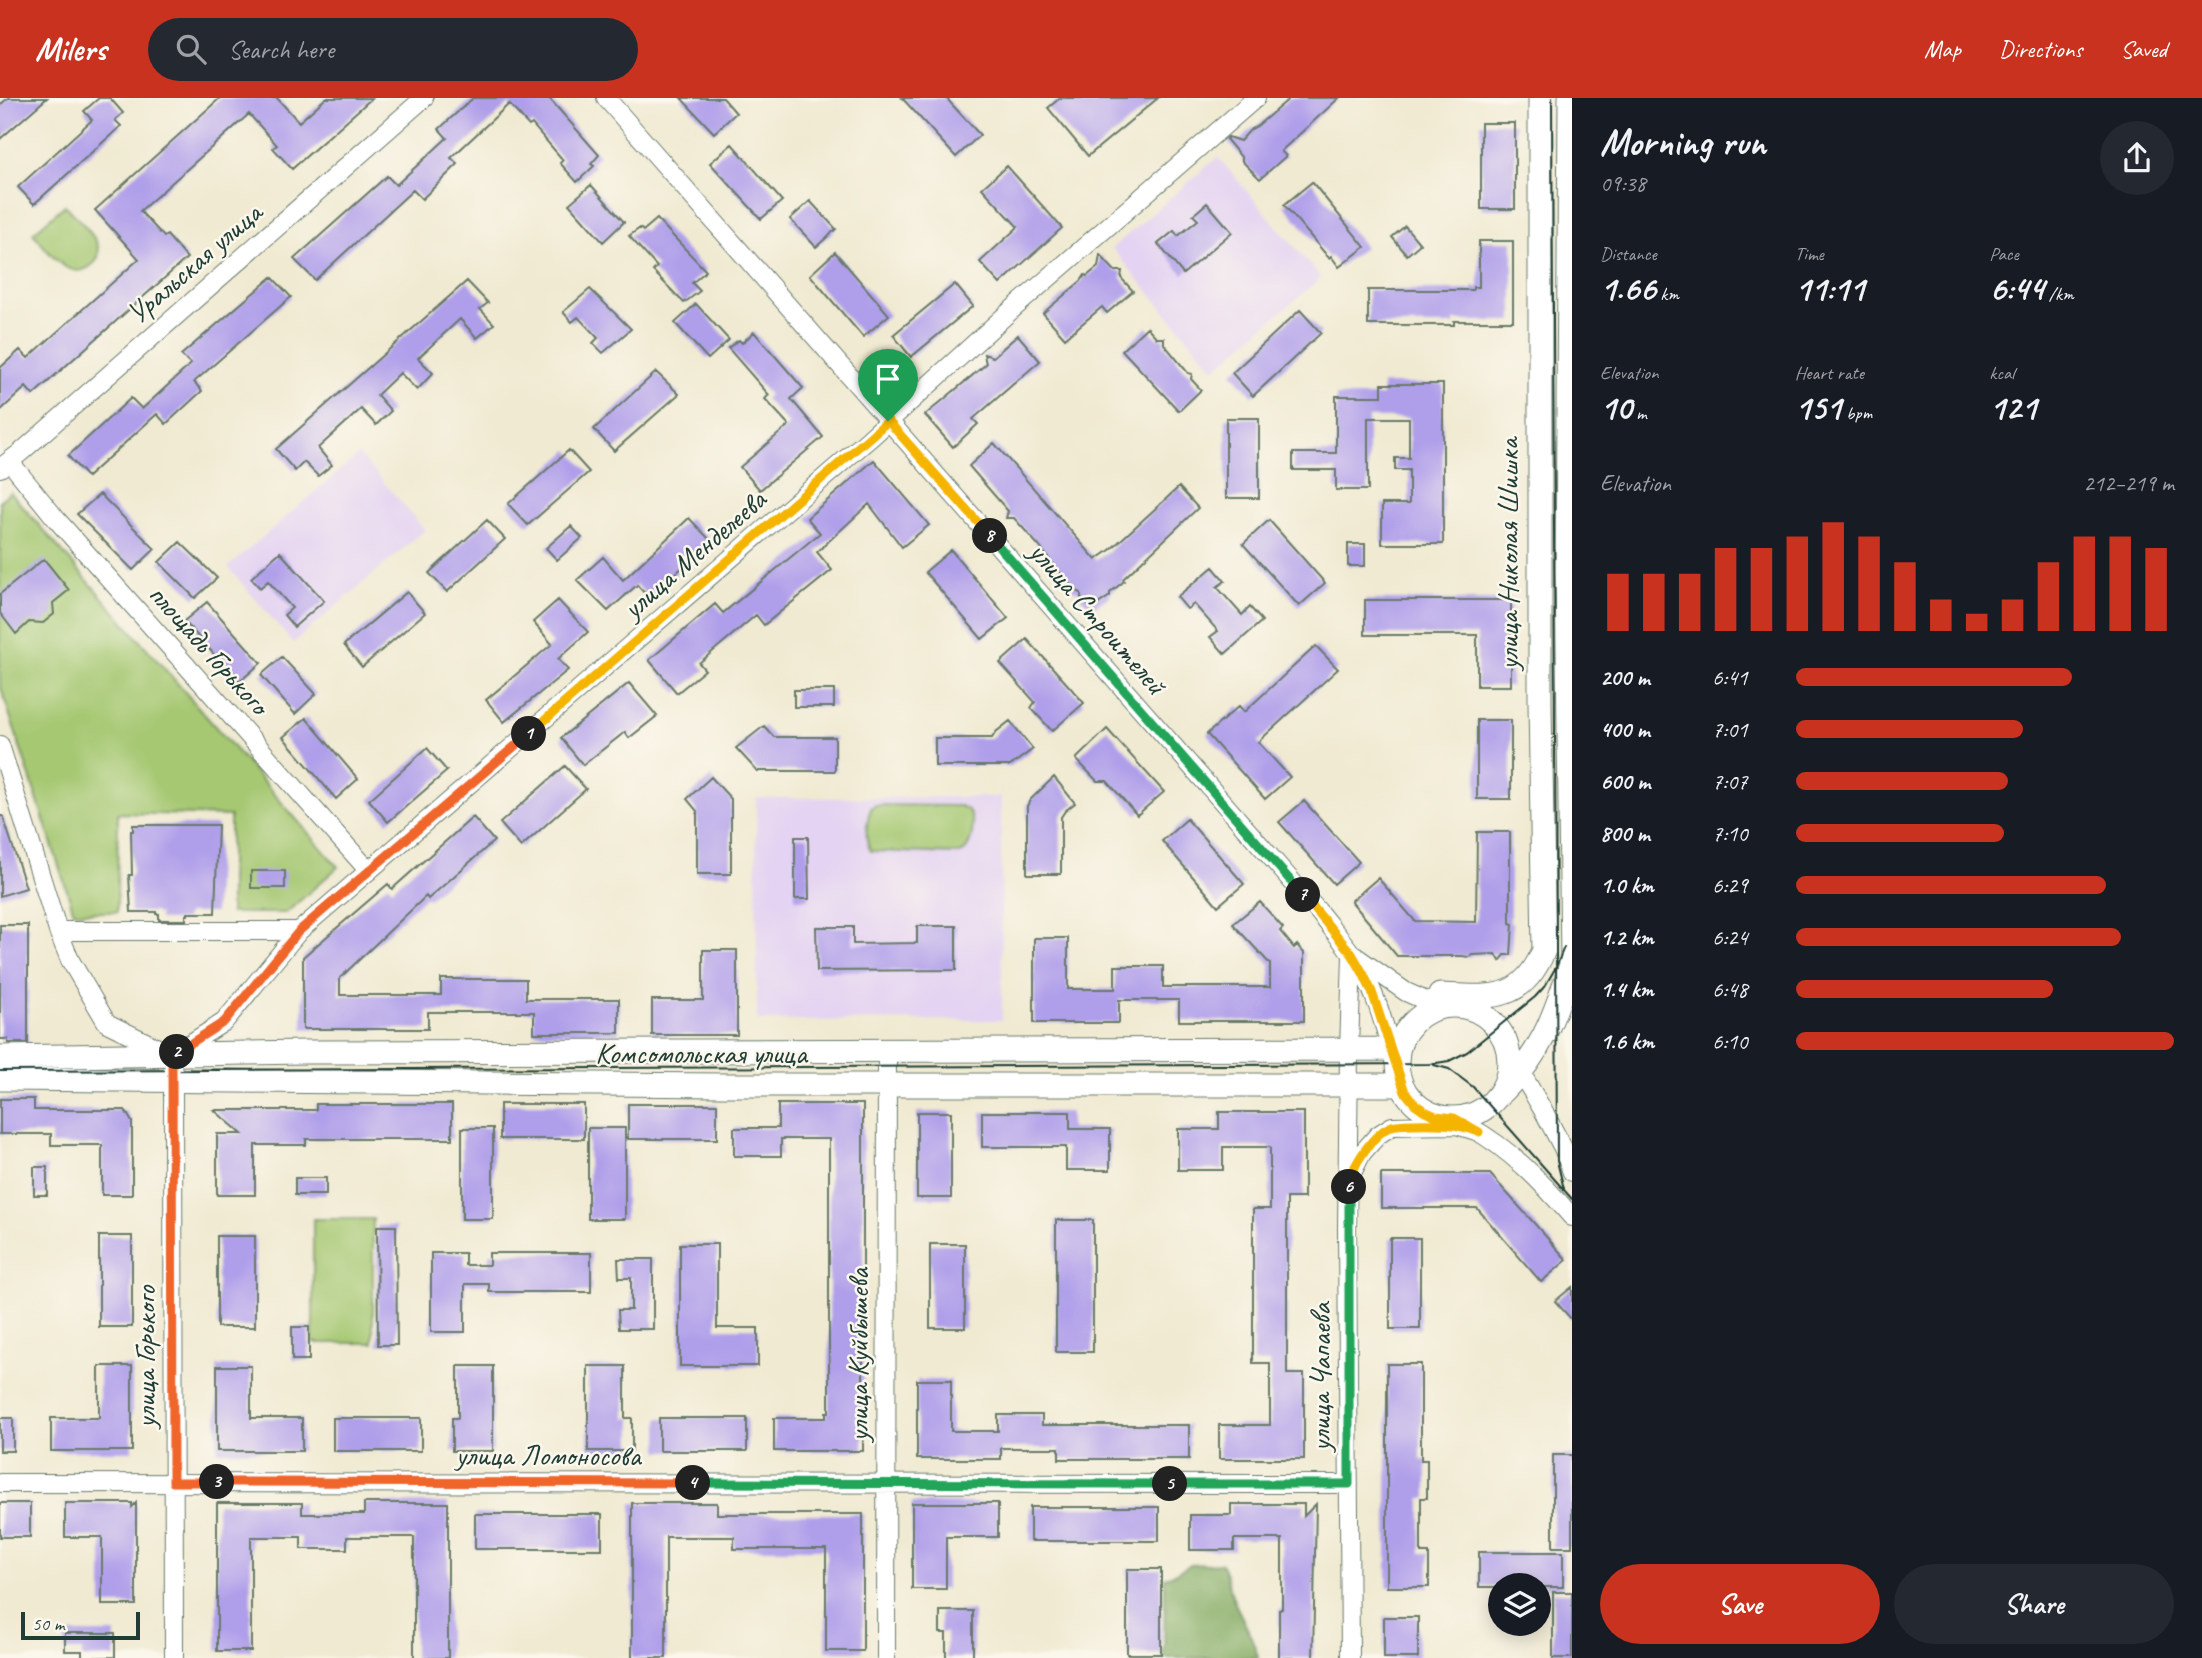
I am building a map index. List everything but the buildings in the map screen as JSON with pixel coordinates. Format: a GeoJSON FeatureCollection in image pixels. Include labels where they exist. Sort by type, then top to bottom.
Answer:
{"type":"FeatureCollection","features":[{"type":"Feature","properties":{"kind":"main road","name":"улица Николая Шишка"},"geometry":{"type":"LineString","coordinates":[[1452,1003],[1475,996],[1506,993],[1527,982],[1544,950],[1540,572],[1540,98]]}},
{"type":"Feature","properties":{"kind":"main road","name":"улица Николая Шишка"},"geometry":{"type":"LineString","coordinates":[[1497,1097],[1521,1073],[1545,1036],[1572,961],[1567,572],[1570,98]]}},
{"type":"Feature","properties":{"kind":"main road"},"geometry":{"type":"LineString","coordinates":[[1540,354],[1568,354]]}},
{"type":"Feature","properties":{"kind":"main road"},"geometry":{"type":"LineString","coordinates":[[1540,572],[1567,572]]}},
{"type":"Feature","properties":{"kind":"main road"},"geometry":{"type":"LineString","coordinates":[[1452,1003],[1486,1016],[1494,1023],[1505,1040],[1508,1075],[1497,1097],[1478,1112],[1445,1117],[1415,1104],[1400,1080],[1394,1049],[1416,1020],[1452,1003]]}},
{"type":"Feature","properties":{"kind":"main road","name":"Комсомольская улица"},"geometry":{"type":"LineString","coordinates":[[0,1057],[305,1052],[1394,1049]]}},
{"type":"Feature","properties":{"kind":"main road","name":"Комсомольская улица"},"geometry":{"type":"LineString","coordinates":[[0,1079],[1349,1086],[1400,1080]]}},
{"type":"Feature","properties":{"kind":"street","name":"Уральская улица"},"geometry":{"type":"LineString","coordinates":[[5,465],[424,98]]}},
{"type":"Feature","properties":{"kind":"street","name":"улица Строителей"},"geometry":{"type":"LineString","coordinates":[[606,98],[1318,911],[1352,954],[1372,992],[1394,1049]]}},
{"type":"Feature","properties":{"kind":"street","name":"улица Менделеева"},"geometry":{"type":"LineString","coordinates":[[172,1055],[224,1022],[299,931],[1256,98]]}},
{"type":"Feature","properties":{"kind":"street","name":"площадь Горького"},"geometry":{"type":"LineString","coordinates":[[5,465],[369,871]]}},
{"type":"Feature","properties":{"kind":"street"},"geometry":{"type":"LineString","coordinates":[[0,745],[58,931],[71,960],[107,1023],[172,1055]]}},
{"type":"Feature","properties":{"kind":"street"},"geometry":{"type":"LineString","coordinates":[[58,931],[299,931]]}},
{"type":"Feature","properties":{"kind":"street","name":"улица Строителей"},"geometry":{"type":"LineString","coordinates":[[1352,954],[1399,985],[1452,1003]]}},
{"type":"Feature","properties":{"kind":"street","name":"улица Чапаева"},"geometry":{"type":"LineString","coordinates":[[1350,1658],[1347,1229],[1352,954]]}},
{"type":"Feature","properties":{"kind":"street","name":"улица Николая Шишка"},"geometry":{"type":"LineString","coordinates":[[1572,961],[1572,970]]}},
{"type":"Feature","properties":{"kind":"street","name":"улица Куйбышева"},"geometry":{"type":"LineString","coordinates":[[886,1658],[887,1051]]}},
{"type":"Feature","properties":{"kind":"street"},"geometry":{"type":"LineString","coordinates":[[1508,1052],[1563,1148],[1572,1172]]}},
{"type":"Feature","properties":{"kind":"street","name":"улица Горького"},"geometry":{"type":"LineString","coordinates":[[172,1055],[173,1658]]}},
{"type":"Feature","properties":{"kind":"street","name":"улица Чапаева"},"geometry":{"type":"LineString","coordinates":[[1349,1180],[1362,1153],[1378,1135],[1405,1122],[1445,1117]]}},
{"type":"Feature","properties":{"kind":"street"},"geometry":{"type":"LineString","coordinates":[[1445,1117],[1479,1132],[1505,1149],[1551,1192],[1572,1217]]}},
{"type":"Feature","properties":{"kind":"street"},"geometry":{"type":"LineString","coordinates":[[1392,1126],[1456,1125],[1479,1132]]}},
{"type":"Feature","properties":{"kind":"street","name":"улица Ломоносова"},"geometry":{"type":"LineString","coordinates":[[0,1483],[1349,1484]]}},
{"type":"Feature","properties":{"kind":"shaded area"},"geometry":{"type":"Polygon","coordinates":[[[1218,157],[1321,278],[1214,369],[1112,248],[1218,157]]]}},
{"type":"Feature","properties":{"kind":"shaded area"},"geometry":{"type":"Polygon","coordinates":[[[359,454],[425,530],[293,643],[228,567],[359,454]]]}},
{"type":"Feature","properties":{"kind":"shaded area"},"geometry":{"type":"Polygon","coordinates":[[[1001,797],[1002,1020],[757,1021],[756,798],[1001,797]]]}},
{"type":"Feature","properties":{"kind":"green space"},"geometry":{"type":"Polygon","coordinates":[[[65,205],[98,246],[97,260],[84,270],[67,268],[51,255],[33,233],[65,205]]]}},
{"type":"Feature","properties":{"kind":"green space"},"geometry":{"type":"Polygon","coordinates":[[[10,492],[338,867],[286,913],[230,913],[230,816],[118,813],[117,912],[74,912],[0,685],[0,501],[10,492]]]}},
{"type":"Feature","properties":{"kind":"green space"},"geometry":{"type":"Polygon","coordinates":[[[960,806],[967,810],[971,817],[970,842],[959,854],[871,851],[867,841],[867,823],[872,807],[960,806]]]}},
{"type":"Feature","properties":{"kind":"green space"},"geometry":{"type":"Polygon","coordinates":[[[313,1219],[373,1219],[373,1343],[313,1343],[313,1219]]]}},
{"type":"Feature","properties":{"kind":"green space"},"geometry":{"type":"Polygon","coordinates":[[[1221,1563],[1258,1658],[1164,1658],[1165,1578],[1190,1565],[1221,1563]]]}},
{"type":"Feature","properties":{"kind":"tram line"},"geometry":{"type":"LineString","coordinates":[[1552,98],[1557,1161],[1564,1189]]}},
{"type":"Feature","properties":{"kind":"tram line"},"geometry":{"type":"LineString","coordinates":[[0,1071],[1430,1064],[1449,1061],[1467,1052],[1535,997],[1545,986],[1564,947]]}},
{"type":"Feature","properties":{"kind":"tram line"},"geometry":{"type":"LineString","coordinates":[[1434,1065],[1449,1069],[1473,1087],[1572,1199]]}},
{"type":"Feature","properties":{"kind":"route"},"geometry":{"type":"LineString","coordinates":[[888,421],[1318,911],[1352,954],[1372,992],[1405,1092],[1425,1111],[1436,1116],[1454,1118],[1479,1132],[1456,1125],[1392,1126],[1378,1135],[1362,1153],[1349,1180],[1349,1484],[173,1482],[172,1055],[224,1022],[299,931],[888,421]]}}]}
